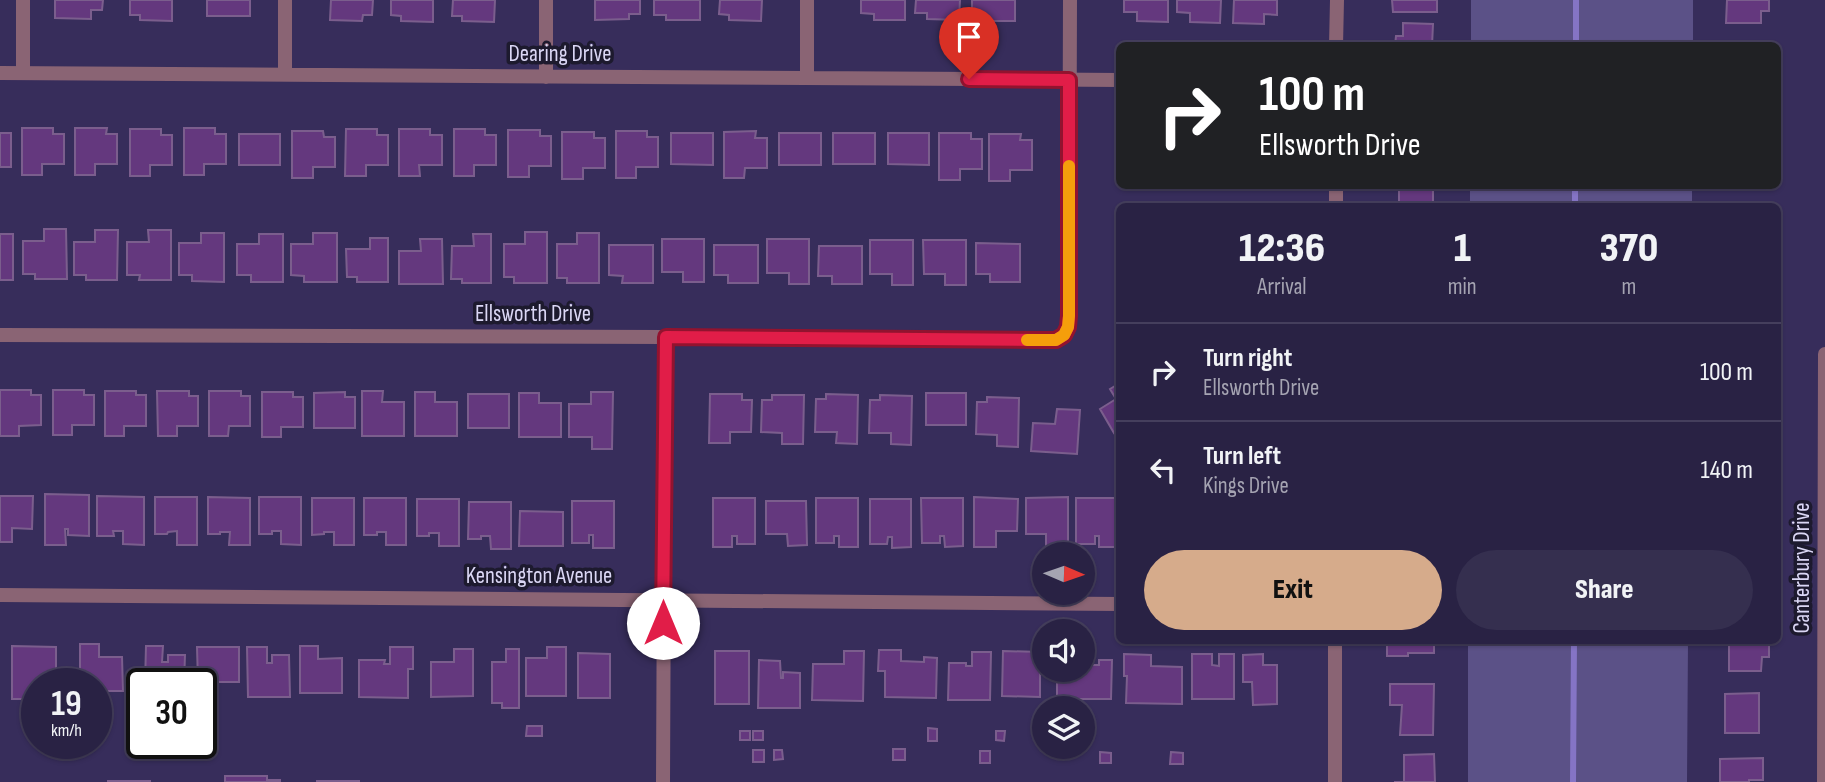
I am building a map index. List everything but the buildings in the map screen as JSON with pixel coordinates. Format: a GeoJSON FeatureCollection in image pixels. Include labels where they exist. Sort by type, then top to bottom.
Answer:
{"type":"FeatureCollection","features":[{"type":"Feature","properties":{"kind":"street"},"geometry":{"type":"LineString","coordinates":[[23,0],[23,73]]}},
{"type":"Feature","properties":{"kind":"street"},"geometry":{"type":"LineString","coordinates":[[285,0],[285,74]]}},
{"type":"Feature","properties":{"kind":"street"},"geometry":{"type":"LineString","coordinates":[[546,0],[546,77]]}},
{"type":"Feature","properties":{"kind":"street"},"geometry":{"type":"LineString","coordinates":[[807,0],[807,78]]}},
{"type":"Feature","properties":{"kind":"street"},"geometry":{"type":"LineString","coordinates":[[1069,80],[1070,0]]}},
{"type":"Feature","properties":{"kind":"street"},"geometry":{"type":"LineString","coordinates":[[1336,0],[1336,42]]}},
{"type":"Feature","properties":{"kind":"street","name":"Dearing Drive"},"geometry":{"type":"LineString","coordinates":[[0,74],[1116,80]]}},
{"type":"Feature","properties":{"kind":"street","name":"Ellsworth Drive"},"geometry":{"type":"LineString","coordinates":[[0,335],[1056,340],[1064,335],[1069,316],[1069,80]]}},
{"type":"Feature","properties":{"kind":"street"},"geometry":{"type":"LineString","coordinates":[[663,782],[666,337]]}},
{"type":"Feature","properties":{"kind":"street","name":"Canterbury Drive"},"geometry":{"type":"LineString","coordinates":[[1824,782],[1825,354]]}},
{"type":"Feature","properties":{"kind":"street","name":"Kensington Avenue"},"geometry":{"type":"LineString","coordinates":[[0,595],[1116,604]]}},
{"type":"Feature","properties":{"kind":"street"},"geometry":{"type":"LineString","coordinates":[[1335,644],[1335,782]]}},
{"type":"Feature","properties":{"kind":"shaded area"},"geometry":{"type":"Polygon","coordinates":[[[1471,0],[1693,0],[1693,42],[1471,42],[1471,0]]]}},
{"type":"Feature","properties":{"kind":"shaded area"},"geometry":{"type":"Polygon","coordinates":[[[1470,189],[1692,189],[1692,203],[1470,203],[1470,189]]]}},
{"type":"Feature","properties":{"kind":"shaded area"},"geometry":{"type":"Polygon","coordinates":[[[1468,644],[1688,644],[1687,782],[1468,782],[1468,644]]]}},
{"type":"Feature","properties":{"kind":"waterway"},"geometry":{"type":"LineString","coordinates":[[1576,0],[1576,42]]}},
{"type":"Feature","properties":{"kind":"waterway"},"geometry":{"type":"LineString","coordinates":[[1575,189],[1575,203]]}},
{"type":"Feature","properties":{"kind":"waterway"},"geometry":{"type":"LineString","coordinates":[[1573,782],[1574,644]]}},
{"type":"Feature","properties":{"kind":"slow traffic"},"geometry":{"type":"LineString","coordinates":[[1027,340],[1056,340],[1064,335],[1068,327],[1069,166]]}},
{"type":"Feature","properties":{"kind":"route"},"geometry":{"type":"LineString","coordinates":[[663,623],[666,337],[1056,340],[1064,335],[1069,316],[1069,80],[969,79]]}}]}
